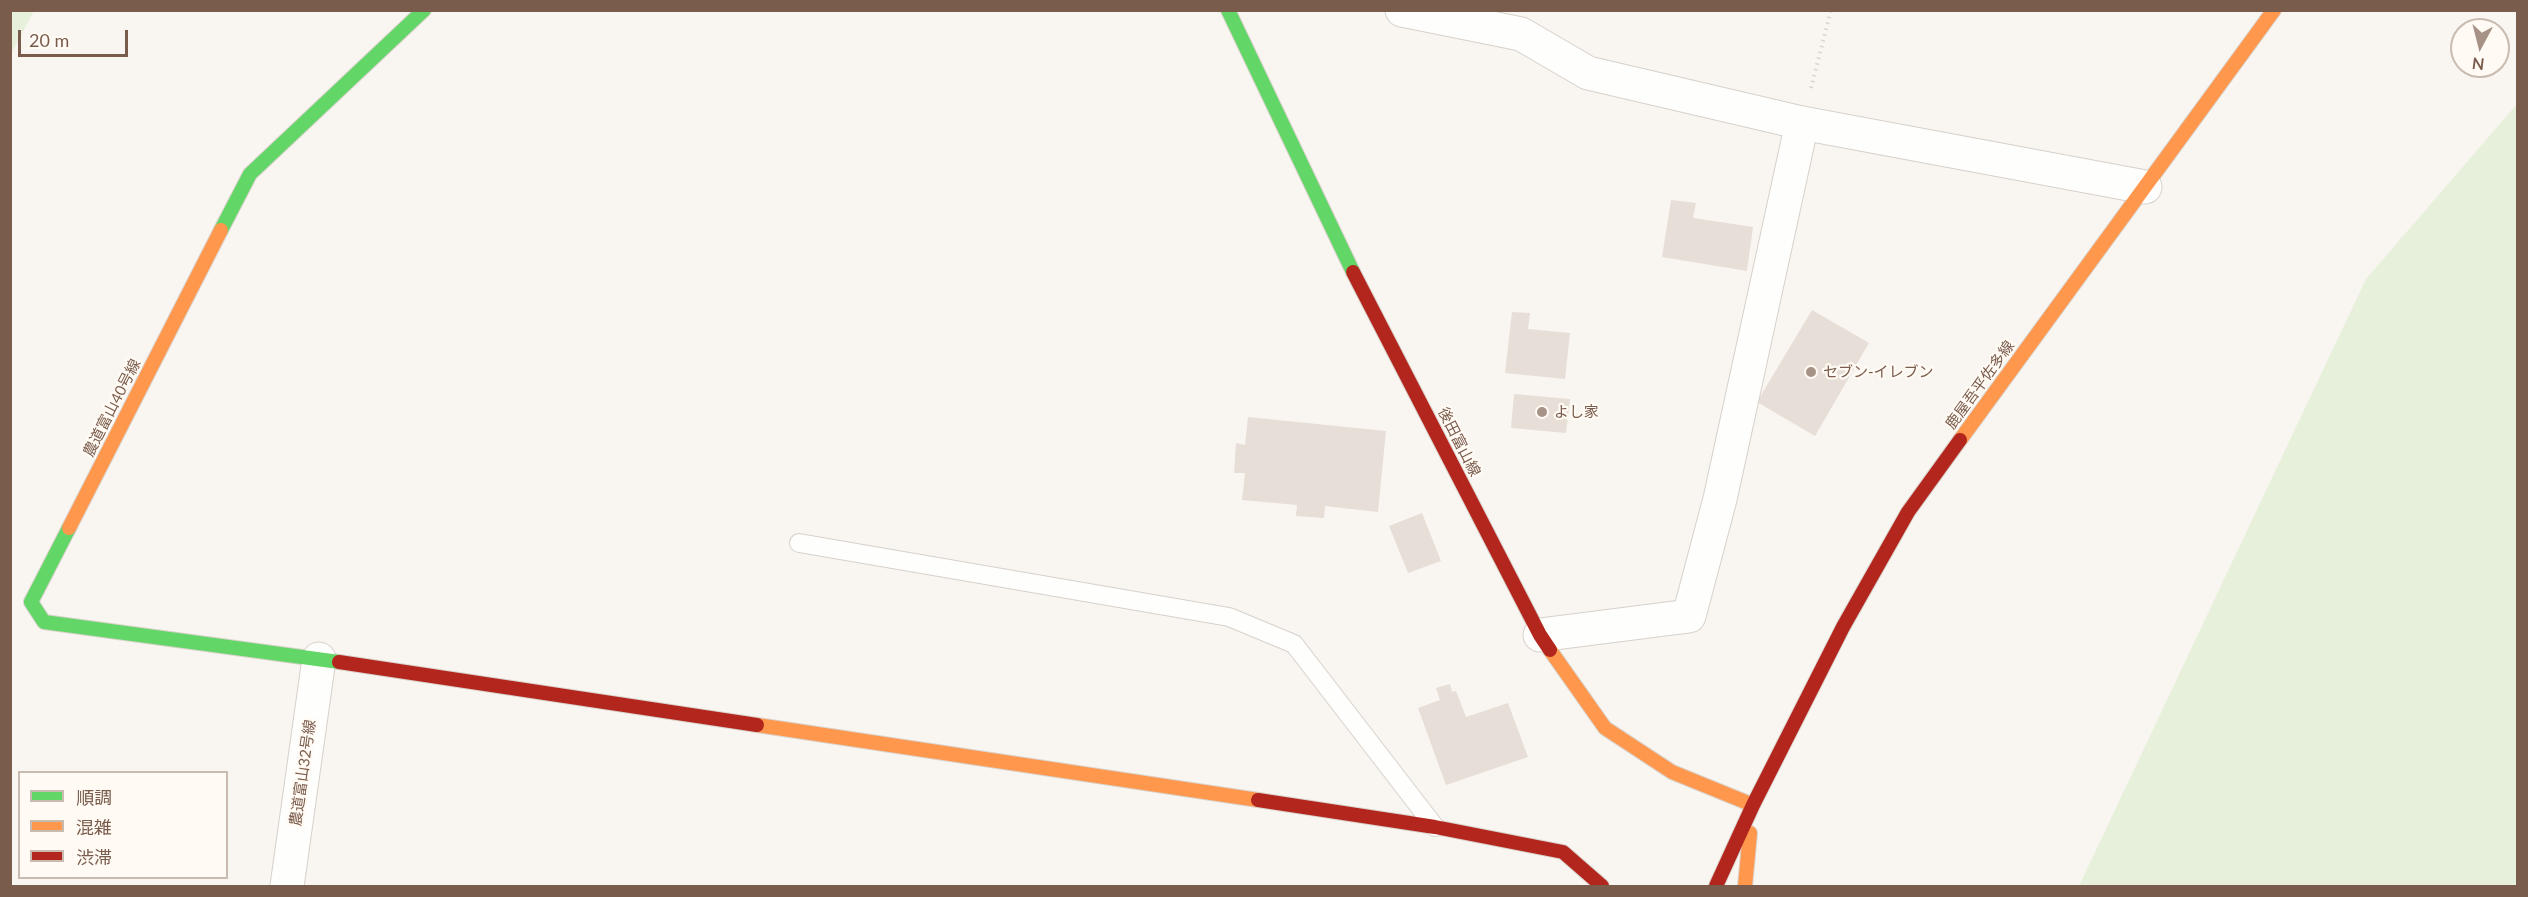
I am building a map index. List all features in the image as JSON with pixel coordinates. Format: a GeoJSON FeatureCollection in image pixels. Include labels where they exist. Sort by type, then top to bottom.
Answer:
{"type":"FeatureCollection","features":[{"type":"Feature","properties":{"kind":"street","name":"農道富山40号線"},"geometry":{"type":"LineString","coordinates":[[319,659],[45,622],[31,603],[250,174],[424,10]]}},
{"type":"Feature","properties":{"kind":"street","name":"後田富山線"},"geometry":{"type":"LineString","coordinates":[[1228,10],[1335,237],[1540,635],[1605,728],[1672,772],[1753,805]]}},
{"type":"Feature","properties":{"kind":"street"},"geometry":{"type":"LineString","coordinates":[[1402,10],[1521,34],[1588,73],[1802,123],[2145,187]]}},
{"type":"Feature","properties":{"kind":"street","name":"鹿屋吾平佐多線"},"geometry":{"type":"LineString","coordinates":[[1716,886],[1753,805],[1843,627],[1908,512],[2274,10]]}},
{"type":"Feature","properties":{"kind":"street"},"geometry":{"type":"LineString","coordinates":[[1540,635],[1689,616],[1720,499],[1802,123]]}},
{"type":"Feature","properties":{"kind":"street"},"geometry":{"type":"LineString","coordinates":[[319,659],[1435,827],[1563,852],[1602,886]]}},
{"type":"Feature","properties":{"kind":"street","name":"農道富山32号線"},"geometry":{"type":"LineString","coordinates":[[287,886],[319,659]]}},
{"type":"Feature","properties":{"kind":"street","name":"鹿屋吾平佐多線"},"geometry":{"type":"LineString","coordinates":[[1745,886],[1753,805]]}},
{"type":"Feature","properties":{"kind":"lane"},"geometry":{"type":"LineString","coordinates":[[799,543],[1229,617],[1294,644],[1435,827]]}},
{"type":"Feature","properties":{"kind":"path"},"geometry":{"type":"LineString","coordinates":[[1802,123],[1831,10]]}},
{"type":"Feature","properties":{"kind":"green space"},"geometry":{"type":"Polygon","coordinates":[[[10,11],[34,11],[11,54],[10,11]]]}},
{"type":"Feature","properties":{"kind":"green space"},"geometry":{"type":"Polygon","coordinates":[[[2517,104],[2517,886],[2079,886],[2366,279],[2517,104]]]}},
{"type":"Feature","properties":{"kind":"building"},"geometry":{"type":"Polygon","coordinates":[[[1671,200],[1696,203],[1693,218],[1753,227],[1747,271],[1662,257],[1671,200]]]}},
{"type":"Feature","properties":{"kind":"building"},"geometry":{"type":"Polygon","coordinates":[[[1812,310],[1869,343],[1815,436],[1757,402],[1812,310]]]}},
{"type":"Feature","properties":{"kind":"building"},"geometry":{"type":"Polygon","coordinates":[[[1512,312],[1530,313],[1528,329],[1570,333],[1565,379],[1505,373],[1512,312]]]}},
{"type":"Feature","properties":{"kind":"building"},"geometry":{"type":"Polygon","coordinates":[[[1514,394],[1570,399],[1566,433],[1511,428],[1514,394]]]}},
{"type":"Feature","properties":{"kind":"building"},"geometry":{"type":"Polygon","coordinates":[[[1248,417],[1386,431],[1378,512],[1325,506],[1324,518],[1296,516],[1297,505],[1242,500],[1245,473],[1234,473],[1236,443],[1245,445],[1248,417]]]}},
{"type":"Feature","properties":{"kind":"building"},"geometry":{"type":"Polygon","coordinates":[[[1422,513],[1441,561],[1408,573],[1389,526],[1422,513]]]}},
{"type":"Feature","properties":{"kind":"building"},"geometry":{"type":"Polygon","coordinates":[[[1450,684],[1452,692],[1456,691],[1466,717],[1508,703],[1528,757],[1446,785],[1418,708],[1440,700],[1436,688],[1450,684]]]}},
{"type":"Feature","properties":{"kind":"traffic: fast"},"geometry":{"type":"LineString","coordinates":[[221,230],[250,174],[424,10]]}},
{"type":"Feature","properties":{"kind":"traffic: fast"},"geometry":{"type":"LineString","coordinates":[[1228,10],[1353,272]]}},
{"type":"Feature","properties":{"kind":"traffic: fast"},"geometry":{"type":"LineString","coordinates":[[69,528],[31,602],[44,622],[339,662]]}},
{"type":"Feature","properties":{"kind":"traffic: slow"},"geometry":{"type":"LineString","coordinates":[[1960,440],[2274,10]]}},
{"type":"Feature","properties":{"kind":"traffic: slow"},"geometry":{"type":"LineString","coordinates":[[69,528],[221,230]]}},
{"type":"Feature","properties":{"kind":"traffic: slow"},"geometry":{"type":"LineString","coordinates":[[1550,650],[1605,728],[1672,772],[1753,805]]}},
{"type":"Feature","properties":{"kind":"traffic: slow"},"geometry":{"type":"LineString","coordinates":[[757,725],[1258,800]]}},
{"type":"Feature","properties":{"kind":"traffic: slow"},"geometry":{"type":"LineString","coordinates":[[1745,886],[1750,833]]}},
{"type":"Feature","properties":{"kind":"traffic: jam"},"geometry":{"type":"LineString","coordinates":[[1353,272],[1540,635],[1550,650]]}},
{"type":"Feature","properties":{"kind":"traffic: jam"},"geometry":{"type":"LineString","coordinates":[[1716,886],[1753,805],[1843,627],[1908,512],[1960,440]]}},
{"type":"Feature","properties":{"kind":"traffic: jam"},"geometry":{"type":"LineString","coordinates":[[339,662],[757,725]]}},
{"type":"Feature","properties":{"kind":"traffic: jam"},"geometry":{"type":"LineString","coordinates":[[1258,800],[1435,827],[1563,852],[1602,886]]}},
{"type":"Feature","properties":{"kind":"place","name":"セブン-イレブン"},"geometry":{"type":"Point","coordinates":[1811,372]}},
{"type":"Feature","properties":{"kind":"place","name":"よし家"},"geometry":{"type":"Point","coordinates":[1542,412]}}]}
